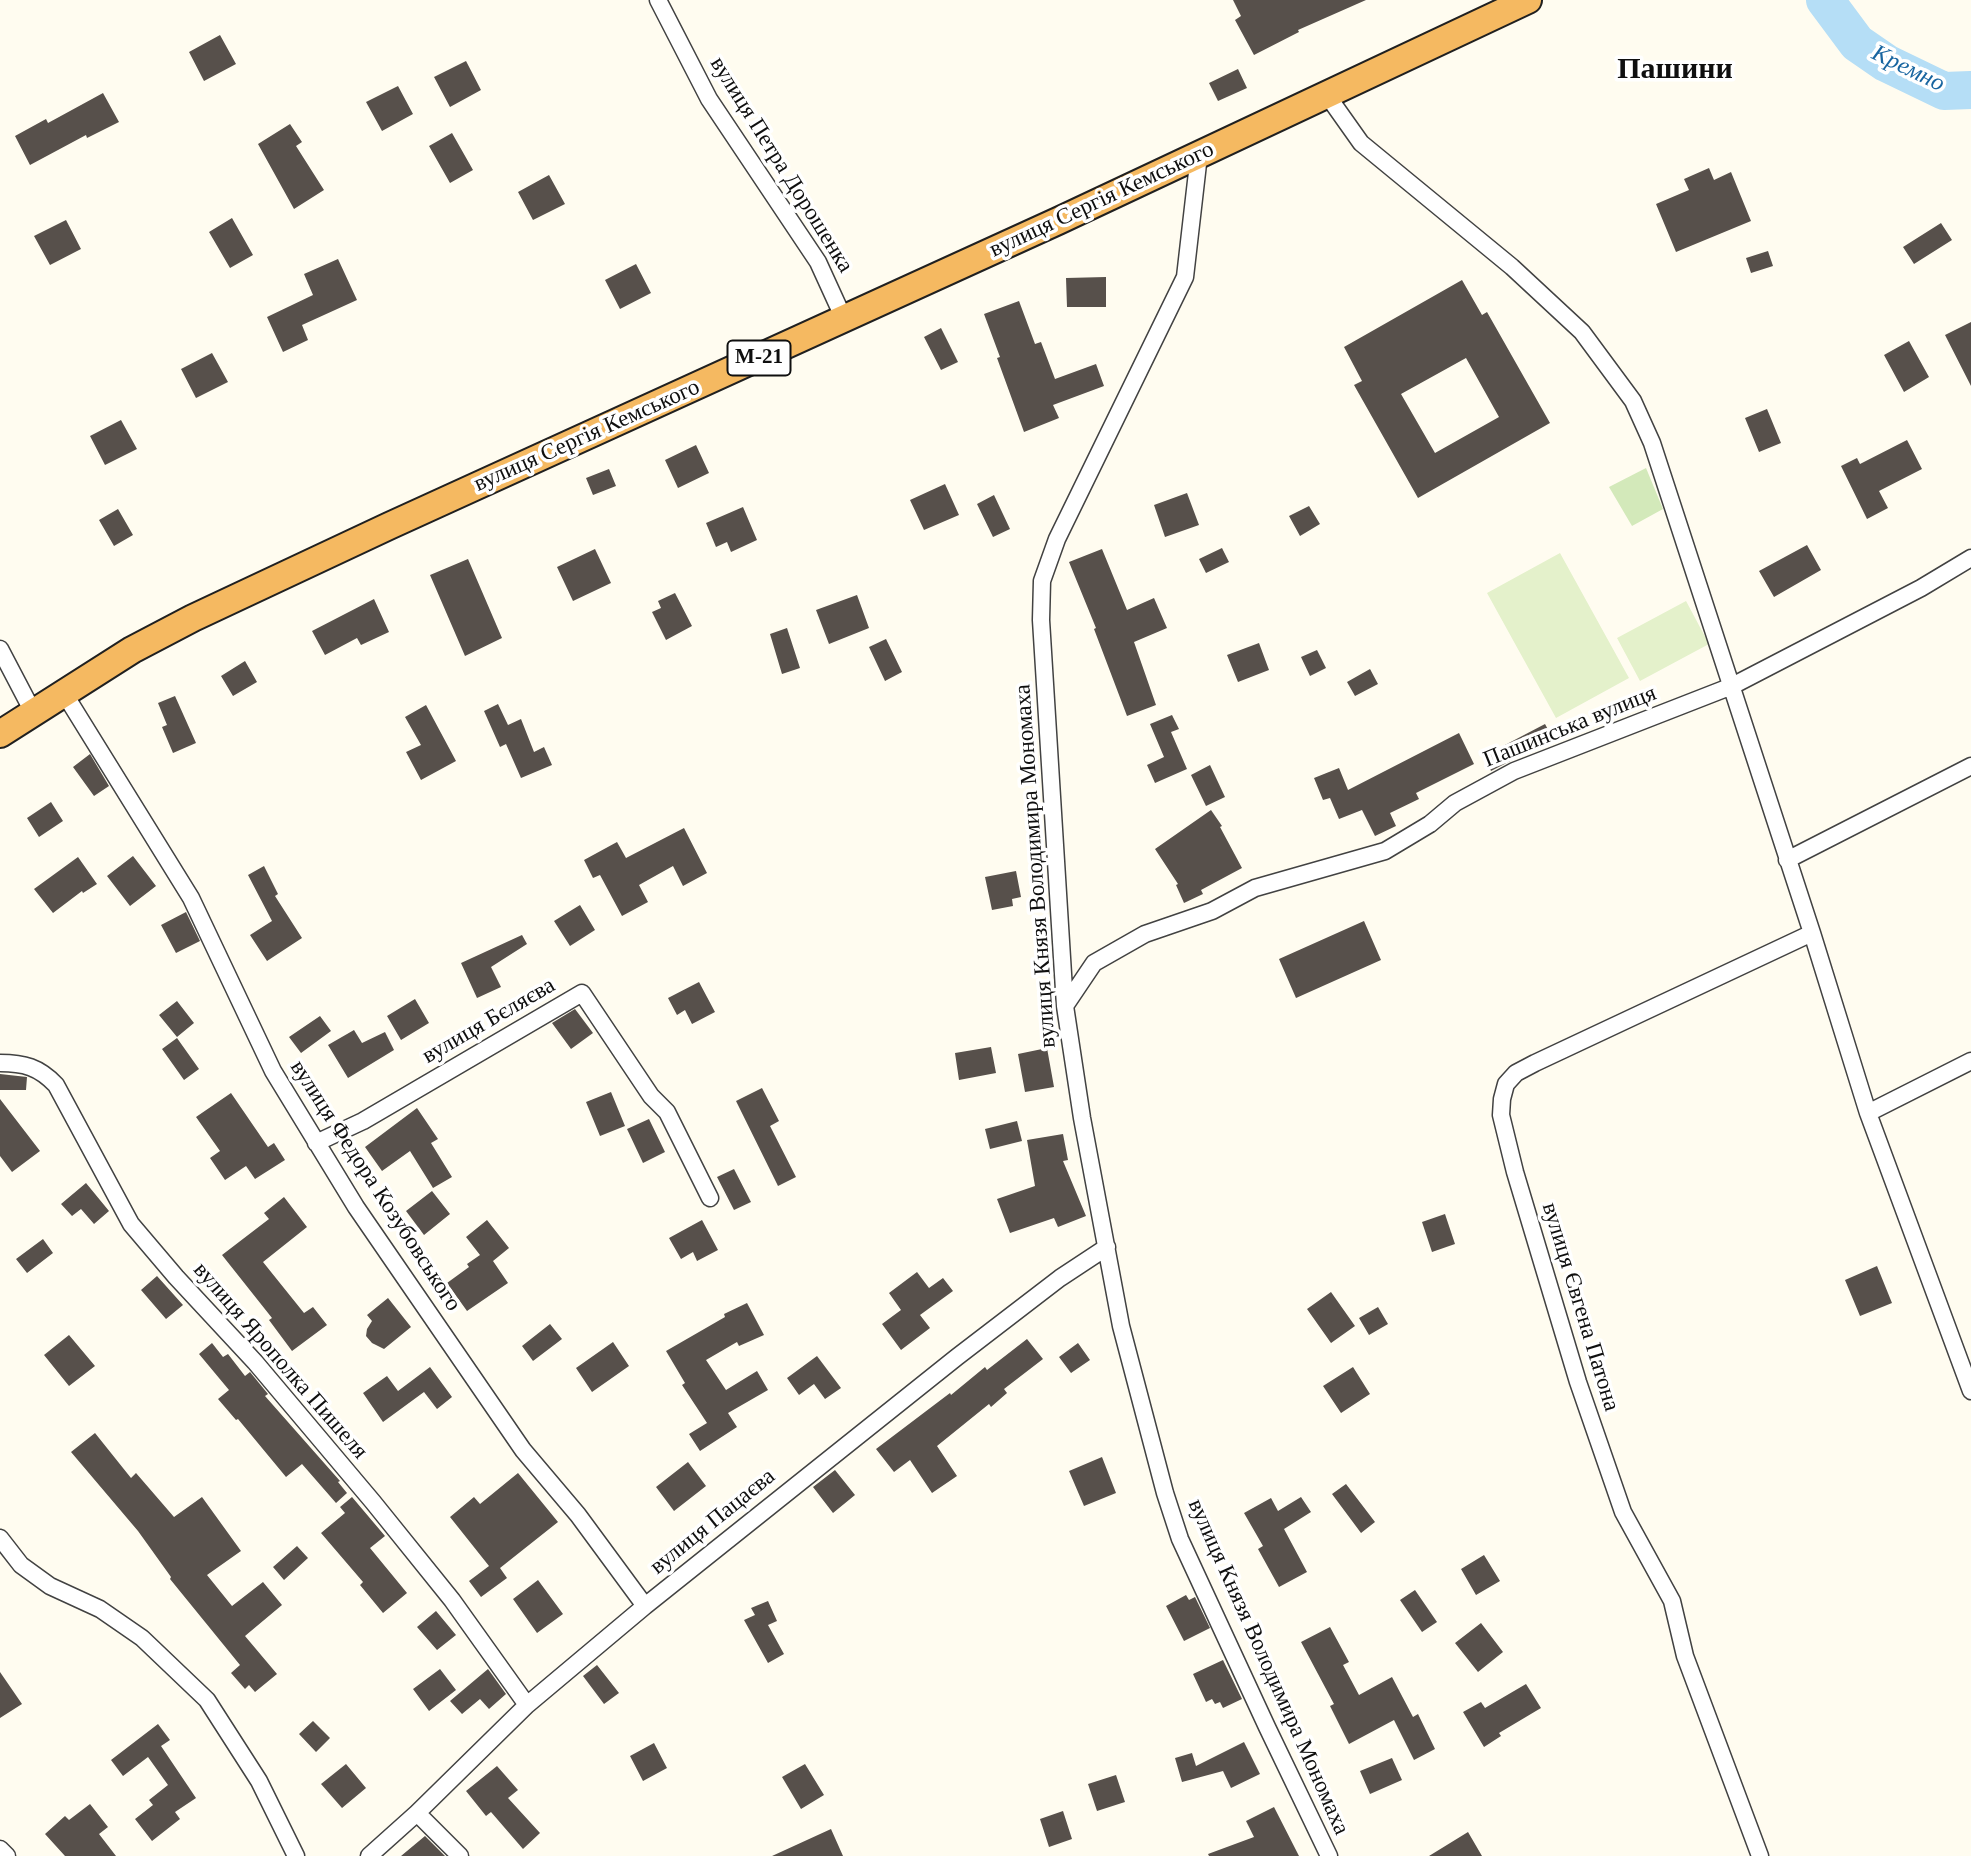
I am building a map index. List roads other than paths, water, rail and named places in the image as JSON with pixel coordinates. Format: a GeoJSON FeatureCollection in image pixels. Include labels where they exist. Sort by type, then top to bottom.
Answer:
{"type":"FeatureCollection","features":[{"type":"Feature","properties":{"kind":"highway","name":"вулиця Сергія Кемського"},"geometry":{"type":"LineString","coordinates":[[0,734],[132,650],[193,618],[1199,155],[1524,1]]}},
{"type":"Feature","properties":{"kind":"street","name":"вулиця Петра Дорошенка"},"geometry":{"type":"LineString","coordinates":[[657,0],[709,99],[818,262],[844,318]]}},
{"type":"Feature","properties":{"kind":"street"},"geometry":{"type":"LineString","coordinates":[[1327,94],[1361,144],[1512,267],[1582,332],[1633,401],[1652,443],[1868,1113],[1971,1391]]}},
{"type":"Feature","properties":{"kind":"street","name":"вулиця Князя Володимира Мономаха"},"geometry":{"type":"LineString","coordinates":[[1199,155],[1185,277],[1057,539],[1042,580],[1042,634],[1065,1006],[1082,1118],[1121,1326],[1165,1493],[1180,1539],[1266,1727],[1329,1856]]}},
{"type":"Feature","properties":{"kind":"street","name":"Пашинська вулиця"},"geometry":{"type":"LineString","coordinates":[[1065,1006],[1094,963],[1145,934],[1212,911],[1255,888],[1385,850],[1430,824],[1455,803],[1514,771],[1732,686],[1921,588],[1971,558]]}},
{"type":"Feature","properties":{"kind":"street"},"geometry":{"type":"LineString","coordinates":[[0,649],[33,712]]}},
{"type":"Feature","properties":{"kind":"street","name":"вулиця Федора Козубовського"},"geometry":{"type":"LineString","coordinates":[[64,693],[191,898],[273,1072],[356,1207],[523,1450],[578,1515],[645,1606]]}},
{"type":"Feature","properties":{"kind":"street"},"geometry":{"type":"LineString","coordinates":[[1787,860],[1971,766]]}},
{"type":"Feature","properties":{"kind":"street","name":"вулиця Євгена Патона"},"geometry":{"type":"LineString","coordinates":[[1760,1856],[1685,1656],[1672,1601],[1623,1512],[1582,1395],[1515,1172],[1502,1115],[1502,1099],[1506,1084],[1516,1073],[1812,933]]}},
{"type":"Feature","properties":{"kind":"street","name":"вулиця Бєляєва"},"geometry":{"type":"LineString","coordinates":[[316,1143],[363,1121],[582,993],[652,1096],[667,1112],[710,1198]]}},
{"type":"Feature","properties":{"kind":"street"},"geometry":{"type":"LineString","coordinates":[[1868,1113],[1971,1061]]}},
{"type":"Feature","properties":{"kind":"street","name":"вулиця Ярополка Пишеля"},"geometry":{"type":"LineString","coordinates":[[0,1063],[25,1064],[35,1068],[56,1085],[131,1224],[255,1362],[373,1502],[452,1600],[527,1705]]}},
{"type":"Feature","properties":{"kind":"street","name":"вулиця Пацаєва"},"geometry":{"type":"LineString","coordinates":[[369,1856],[527,1705],[645,1606],[957,1357],[1060,1278],[1107,1248]]}},
{"type":"Feature","properties":{"kind":"street"},"geometry":{"type":"LineString","coordinates":[[0,1538],[21,1565],[50,1586],[100,1609],[142,1637],[207,1700],[259,1781],[296,1856]]}},
{"type":"Feature","properties":{"kind":"street"},"geometry":{"type":"LineString","coordinates":[[417,1813],[460,1856]]}},
{"type":"Feature","properties":{"kind":"street"},"geometry":{"type":"LineString","coordinates":[[0,1849],[7,1856]]}},
{"type":"Feature","properties":{"kind":"waterway","name":"Кремно"},"geometry":{"type":"LineString","coordinates":[[1825,0],[1857,43],[1886,63],[1944,91],[1971,90]]}},
{"type":"Feature","properties":{"kind":"district","name":"Пашини"},"geometry":{"type":"Point","coordinates":[1675,70]}}]}
